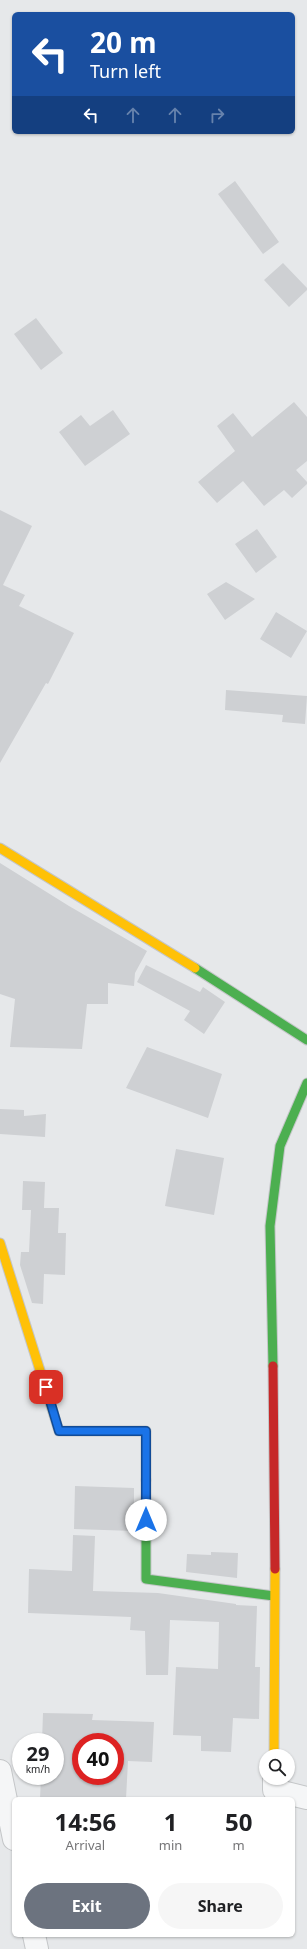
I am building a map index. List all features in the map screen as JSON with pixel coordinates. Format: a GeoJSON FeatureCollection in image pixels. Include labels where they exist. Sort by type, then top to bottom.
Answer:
{"type":"FeatureCollection","features":[{"type":"Feature","properties":{"kind":"street"},"geometry":{"type":"LineString","coordinates":[[0,848],[156,942],[307,1040]]}},
{"type":"Feature","properties":{"kind":"street"},"geometry":{"type":"LineString","coordinates":[[274,1749],[275,1436],[270,1226],[280,1146],[307,1083]]}},
{"type":"Feature","properties":{"kind":"street"},"geometry":{"type":"LineString","coordinates":[[0,1243],[59,1431],[146,1431],[146,1579],[274,1596]]}},
{"type":"Feature","properties":{"kind":"street"},"geometry":{"type":"LineString","coordinates":[[0,1771],[12,1829]]}},
{"type":"Feature","properties":{"kind":"street"},"geometry":{"type":"LineString","coordinates":[[274,1785],[274,1790],[307,1798]]}},
{"type":"Feature","properties":{"kind":"street"},"geometry":{"type":"LineString","coordinates":[[34,1937],[37,1949]]}},
{"type":"Feature","properties":{"kind":"building"},"geometry":{"type":"Polygon","coordinates":[[[235,181],[279,242],[263,254],[218,194],[235,181]]]}},
{"type":"Feature","properties":{"kind":"building"},"geometry":{"type":"Polygon","coordinates":[[[283,263],[307,288],[307,290],[289,307],[264,280],[283,263]]]}},
{"type":"Feature","properties":{"kind":"building"},"geometry":{"type":"Polygon","coordinates":[[[36,318],[63,353],[41,370],[14,334],[36,318]]]}},
{"type":"Feature","properties":{"kind":"building"},"geometry":{"type":"Polygon","coordinates":[[[294,402],[307,417],[307,461],[296,470],[307,482],[307,484],[292,498],[284,490],[264,506],[243,481],[217,503],[198,482],[235,451],[217,426],[233,413],[252,437],[294,402]]]}},
{"type":"Feature","properties":{"kind":"building"},"geometry":{"type":"Polygon","coordinates":[[[113,410],[130,434],[85,466],[59,432],[81,415],[90,426],[113,410]]]}},
{"type":"Feature","properties":{"kind":"building"},"geometry":{"type":"Polygon","coordinates":[[[0,510],[32,526],[3,585],[25,595],[19,606],[74,633],[48,684],[46,683],[0,763],[0,510]]]}},
{"type":"Feature","properties":{"kind":"building"},"geometry":{"type":"Polygon","coordinates":[[[257,529],[277,557],[256,573],[235,544],[257,529]]]}},
{"type":"Feature","properties":{"kind":"building"},"geometry":{"type":"Polygon","coordinates":[[[226,582],[255,599],[225,620],[207,594],[226,582]]]}},
{"type":"Feature","properties":{"kind":"building"},"geometry":{"type":"Polygon","coordinates":[[[276,612],[307,631],[291,658],[260,639],[276,612]]]}},
{"type":"Feature","properties":{"kind":"building"},"geometry":{"type":"Polygon","coordinates":[[[226,690],[307,696],[305,724],[282,722],[283,715],[225,710],[226,690]]]}},
{"type":"Feature","properties":{"kind":"building"},"geometry":{"type":"Polygon","coordinates":[[[0,863],[69,906],[147,951],[135,973],[134,986],[108,983],[108,1004],[87,1004],[82,1049],[10,1047],[15,999],[0,994],[0,863]]]}},
{"type":"Feature","properties":{"kind":"building"},"geometry":{"type":"Polygon","coordinates":[[[146,965],[200,992],[203,987],[225,1002],[204,1034],[184,1020],[190,1011],[137,982],[146,965]]]}},
{"type":"Feature","properties":{"kind":"building"},"geometry":{"type":"Polygon","coordinates":[[[147,1047],[222,1074],[208,1118],[126,1088],[147,1047]]]}},
{"type":"Feature","properties":{"kind":"building"},"geometry":{"type":"Polygon","coordinates":[[[0,1109],[24,1110],[24,1116],[46,1114],[45,1137],[0,1134],[0,1109]]]}},
{"type":"Feature","properties":{"kind":"building"},"geometry":{"type":"Polygon","coordinates":[[[176,1149],[224,1158],[214,1215],[165,1206],[176,1149]]]}},
{"type":"Feature","properties":{"kind":"building"},"geometry":{"type":"Polygon","coordinates":[[[23,1181],[45,1182],[44,1208],[59,1208],[58,1233],[66,1233],[65,1275],[44,1274],[43,1304],[32,1303],[20,1265],[21,1252],[29,1252],[31,1210],[22,1210],[23,1181]]]}},
{"type":"Feature","properties":{"kind":"building"},"geometry":{"type":"Polygon","coordinates":[[[75,1486],[134,1488],[134,1531],[74,1529],[75,1486]]]}},
{"type":"Feature","properties":{"kind":"building"},"geometry":{"type":"Polygon","coordinates":[[[73,1535],[95,1536],[93,1591],[158,1593],[236,1605],[257,1606],[255,1667],[260,1667],[259,1719],[233,1718],[231,1752],[201,1751],[201,1736],[173,1735],[176,1667],[218,1669],[219,1622],[170,1620],[168,1675],[146,1675],[145,1631],[130,1630],[131,1617],[28,1613],[29,1569],[72,1571],[73,1535]]]}},
{"type":"Feature","properties":{"kind":"building"},"geometry":{"type":"Polygon","coordinates":[[[211,1552],[238,1553],[237,1578],[186,1572],[187,1554],[211,1555],[211,1552]]]}},
{"type":"Feature","properties":{"kind":"building"},"geometry":{"type":"Polygon","coordinates":[[[43,1713],[93,1714],[92,1720],[154,1722],[152,1762],[128,1761],[126,1797],[40,1797],[41,1785],[64,1785],[64,1733],[42,1733],[43,1713]]]}},
{"type":"Feature","properties":{"kind":"traffic: fast"},"geometry":{"type":"LineString","coordinates":[[195,968],[307,1040]]}},
{"type":"Feature","properties":{"kind":"traffic: fast"},"geometry":{"type":"LineString","coordinates":[[273,1366],[270,1226],[280,1146],[307,1083]]}},
{"type":"Feature","properties":{"kind":"traffic: fast"},"geometry":{"type":"LineString","coordinates":[[146,1480],[146,1579],[274,1596]]}},
{"type":"Feature","properties":{"kind":"traffic: slow"},"geometry":{"type":"LineString","coordinates":[[0,848],[195,968]]}},
{"type":"Feature","properties":{"kind":"traffic: slow"},"geometry":{"type":"LineString","coordinates":[[0,1243],[59,1431],[146,1431],[146,1480]]}},
{"type":"Feature","properties":{"kind":"traffic: slow"},"geometry":{"type":"LineString","coordinates":[[274,1749],[275,1569]]}},
{"type":"Feature","properties":{"kind":"traffic: jam"},"geometry":{"type":"LineString","coordinates":[[273,1366],[275,1569]]}},
{"type":"Feature","properties":{"kind":"route"},"geometry":{"type":"LineString","coordinates":[[46,1387],[59,1431],[146,1431],[146,1520]]}}]}
